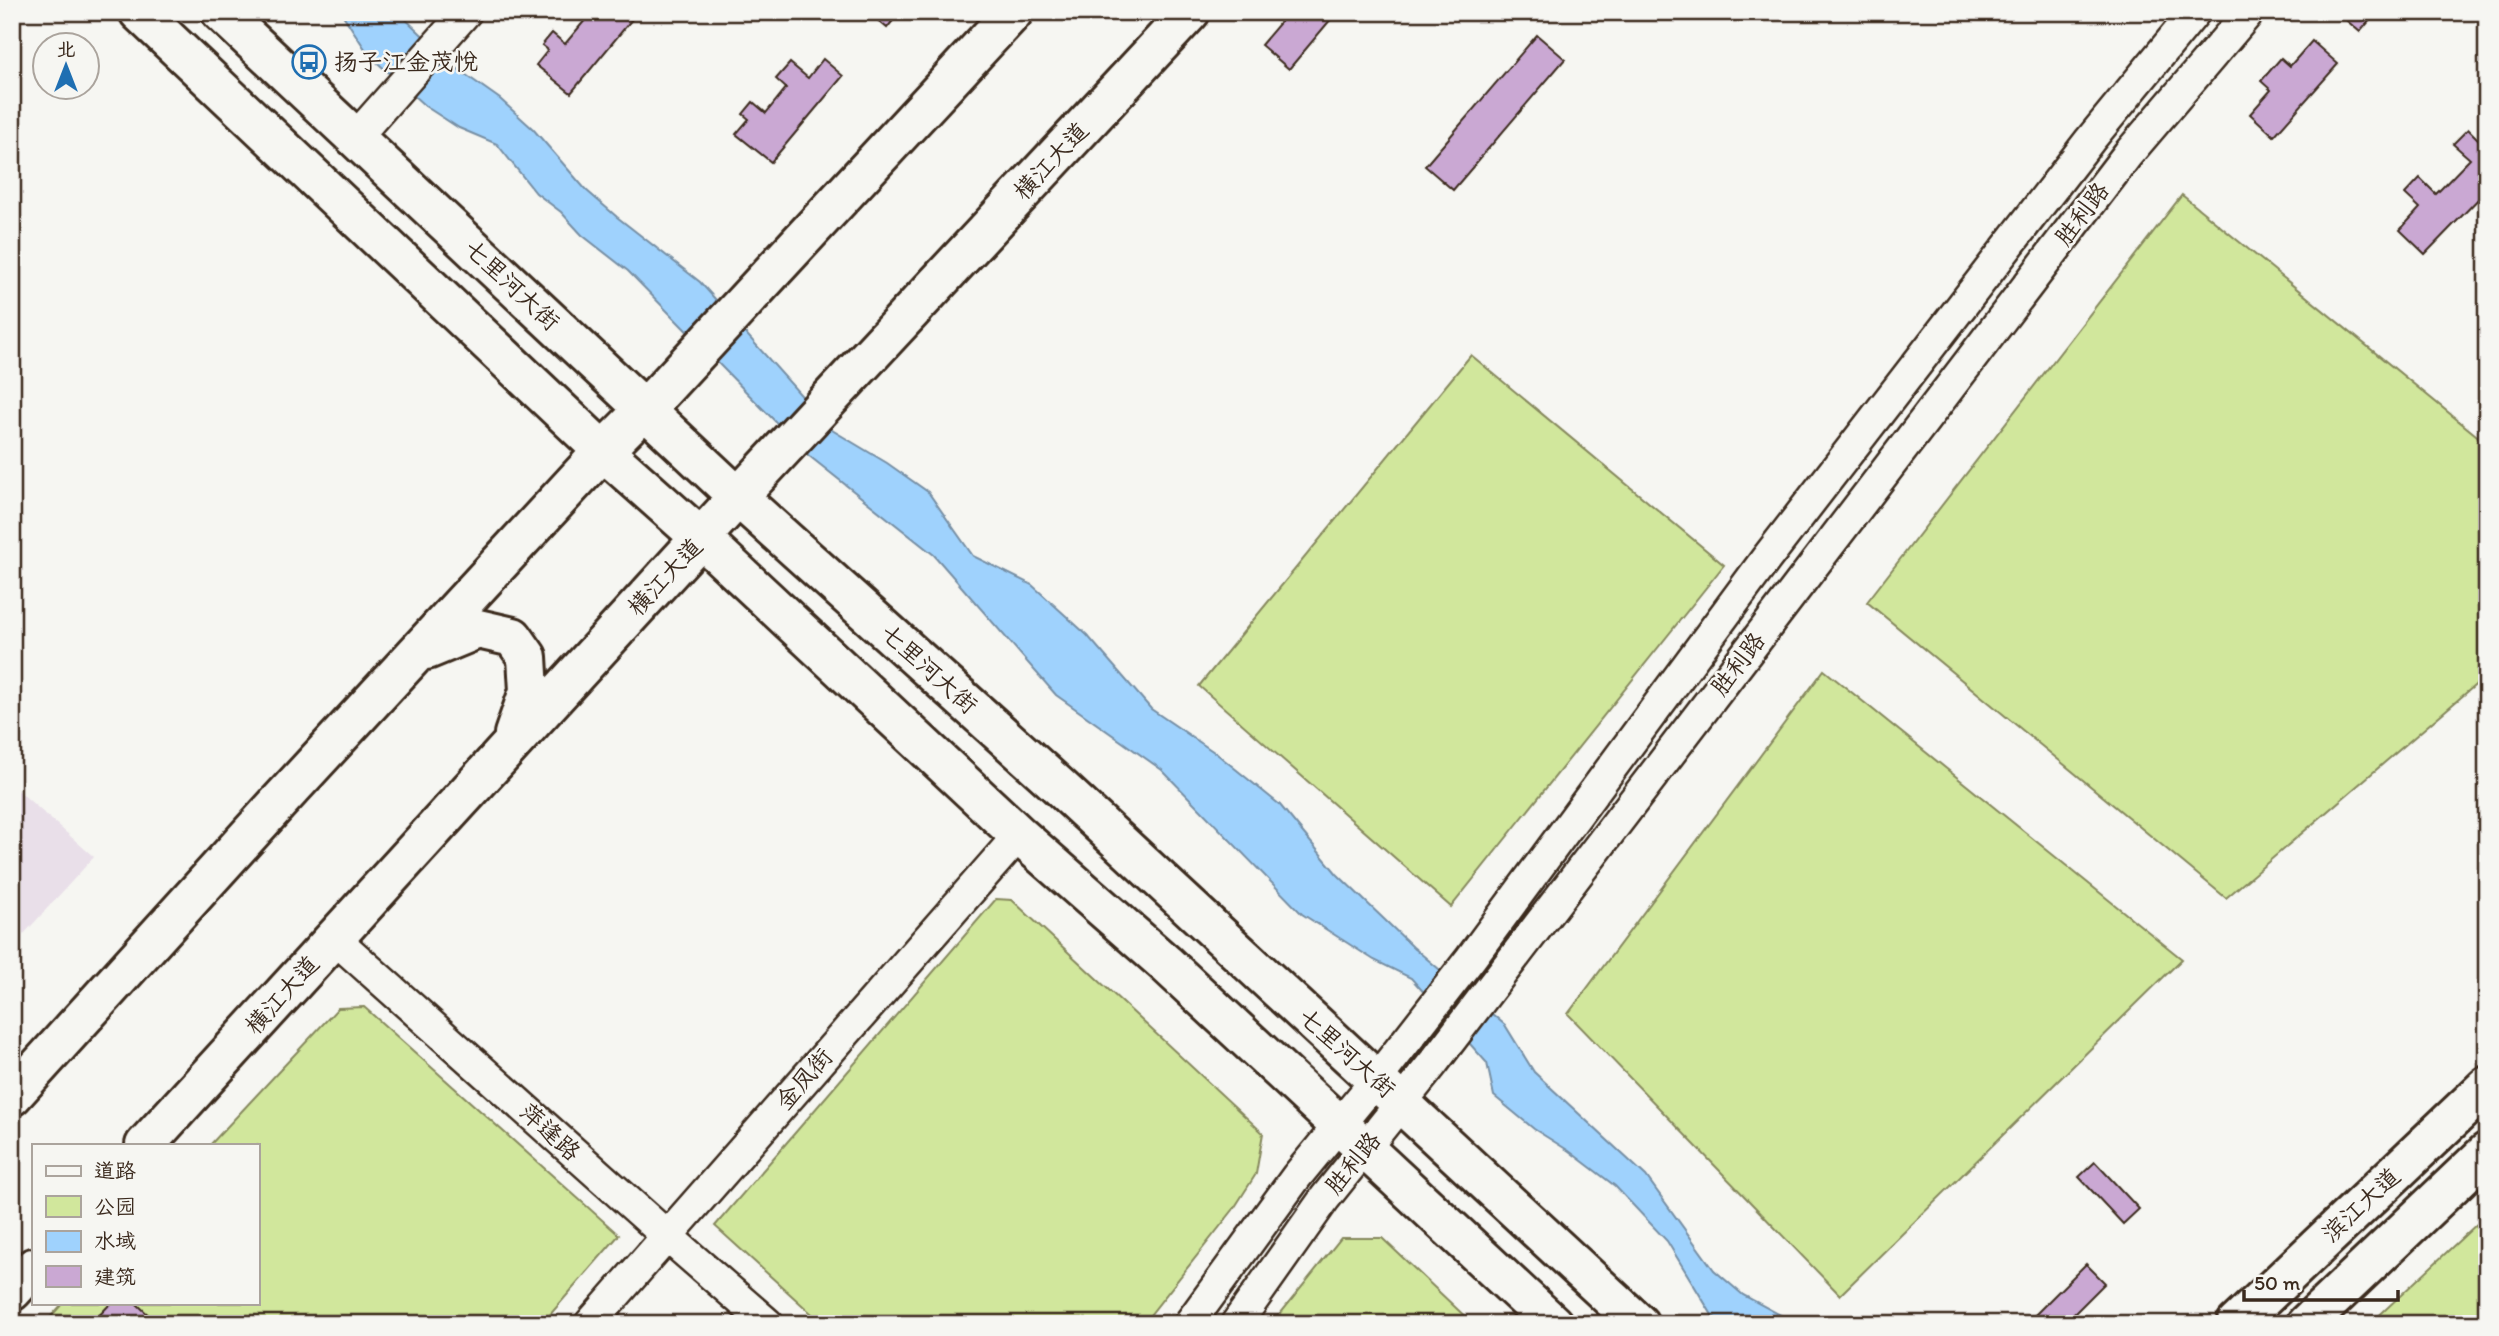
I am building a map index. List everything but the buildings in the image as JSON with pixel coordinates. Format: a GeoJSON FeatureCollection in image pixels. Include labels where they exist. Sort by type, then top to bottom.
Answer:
{"type":"FeatureCollection","features":[{"type":"Feature","properties":{"kind":"main road"},"geometry":{"type":"LineString","coordinates":[[139,12],[603,451],[701,538],[1019,835],[1164,963],[1553,1324]]}},
{"type":"Feature","properties":{"kind":"main road","name":"七里河大街"},"geometry":{"type":"LineString","coordinates":[[221,12],[738,497],[1061,788],[1639,1324]]}},
{"type":"Feature","properties":{"kind":"main road"},"geometry":{"type":"LineString","coordinates":[[12,1096],[603,451],[1013,12]]}},
{"type":"Feature","properties":{"kind":"main road","name":"横江大道"},"geometry":{"type":"LineString","coordinates":[[146,1144],[771,461],[1190,12]]}},
{"type":"Feature","properties":{"kind":"main road"},"geometry":{"type":"LineString","coordinates":[[416,654],[478,629],[513,637],[527,657],[529,691],[510,746]]}},
{"type":"Feature","properties":{"kind":"main road","name":"滨江大道"},"geometry":{"type":"LineString","coordinates":[[2235,1324],[2487,1086]]}},
{"type":"Feature","properties":{"kind":"main road","name":"滨江大道"},"geometry":{"type":"LineString","coordinates":[[2306,1324],[2487,1152]]}},
{"type":"Feature","properties":{"kind":"main road"},"geometry":{"type":"LineString","coordinates":[[12,1292],[32,1269]]}},
{"type":"Feature","properties":{"kind":"street"},"geometry":{"type":"LineString","coordinates":[[355,138],[466,12]]}},
{"type":"Feature","properties":{"kind":"street","name":"胜利路"},"geometry":{"type":"LineString","coordinates":[[1389,1092],[1405,1042],[1471,958],[1766,559],[2090,140],[2195,12]]}},
{"type":"Feature","properties":{"kind":"street","name":"胜利路"},"geometry":{"type":"LineString","coordinates":[[1236,1324],[1256,1298],[1351,1137],[1389,1092],[1434,1062],[2127,154],[2249,12]]}},
{"type":"Feature","properties":{"kind":"street","name":"金凤街"},"geometry":{"type":"LineString","coordinates":[[590,1324],[1019,835]]}},
{"type":"Feature","properties":{"kind":"street","name":"萍逢路"},"geometry":{"type":"LineString","coordinates":[[334,938],[768,1324]]}},
{"type":"Feature","properties":{"kind":"street"},"geometry":{"type":"LineString","coordinates":[[1189,1324],[1297,1176],[1351,1137]]}},
{"type":"Feature","properties":{"kind":"street"},"geometry":{"type":"LineString","coordinates":[[1227,1275],[1241,1274],[1251,1277],[1256,1284],[1256,1298]]}},
{"type":"Feature","properties":{"kind":"shaded area"},"geometry":{"type":"Polygon","coordinates":[[[12,785],[94,857],[12,947],[12,785]]]}},
{"type":"Feature","properties":{"kind":"green space"},"geometry":{"type":"Polygon","coordinates":[[[2182,195],[2487,444],[2487,675],[2226,898],[1867,602],[2182,195]]]}},
{"type":"Feature","properties":{"kind":"green space"},"geometry":{"type":"Polygon","coordinates":[[[1471,355],[1724,565],[1451,907],[1199,686],[1471,355]]]}},
{"type":"Feature","properties":{"kind":"green space"},"geometry":{"type":"Polygon","coordinates":[[[1824,670],[2182,959],[1840,1295],[1568,1014],[1824,670]]]}},
{"type":"Feature","properties":{"kind":"green space"},"geometry":{"type":"Polygon","coordinates":[[[996,899],[1012,900],[1263,1133],[1256,1174],[1233,1210],[1143,1324],[823,1324],[715,1226],[996,899]]]}},
{"type":"Feature","properties":{"kind":"green space"},"geometry":{"type":"Polygon","coordinates":[[[364,1007],[619,1235],[542,1324],[44,1324],[62,1304],[259,1304],[259,1144],[211,1144],[338,1008],[364,1007]]]}},
{"type":"Feature","properties":{"kind":"green space"},"geometry":{"type":"Polygon","coordinates":[[[2487,1214],[2487,1324],[2370,1324],[2480,1221],[2487,1214]]]}},
{"type":"Feature","properties":{"kind":"green space"},"geometry":{"type":"Polygon","coordinates":[[[1341,1238],[1382,1238],[1473,1324],[1272,1324],[1341,1238]]]}},
{"type":"Feature","properties":{"kind":"water"},"geometry":{"type":"Polygon","coordinates":[[[341,12],[398,12],[459,70],[500,99],[533,129],[586,190],[700,282],[832,430],[887,463],[928,492],[973,556],[1032,585],[1087,635],[1151,709],[1217,754],[1280,805],[1337,874],[1413,947],[1505,1025],[1534,1072],[1646,1176],[1714,1270],[1743,1295],[1797,1324],[1722,1324],[1712,1315],[1667,1241],[1615,1186],[1569,1151],[1534,1129],[1494,1096],[1487,1063],[1411,978],[1374,960],[1302,914],[1162,770],[1056,695],[934,555],[808,455],[628,271],[582,235],[561,212],[536,193],[497,144],[459,128],[425,106],[369,55],[341,12]]]}},
{"type":"Feature","properties":{"kind":"place","name":"扬子江金茂悦"},"geometry":{"type":"Point","coordinates":[309,62]}}]}
